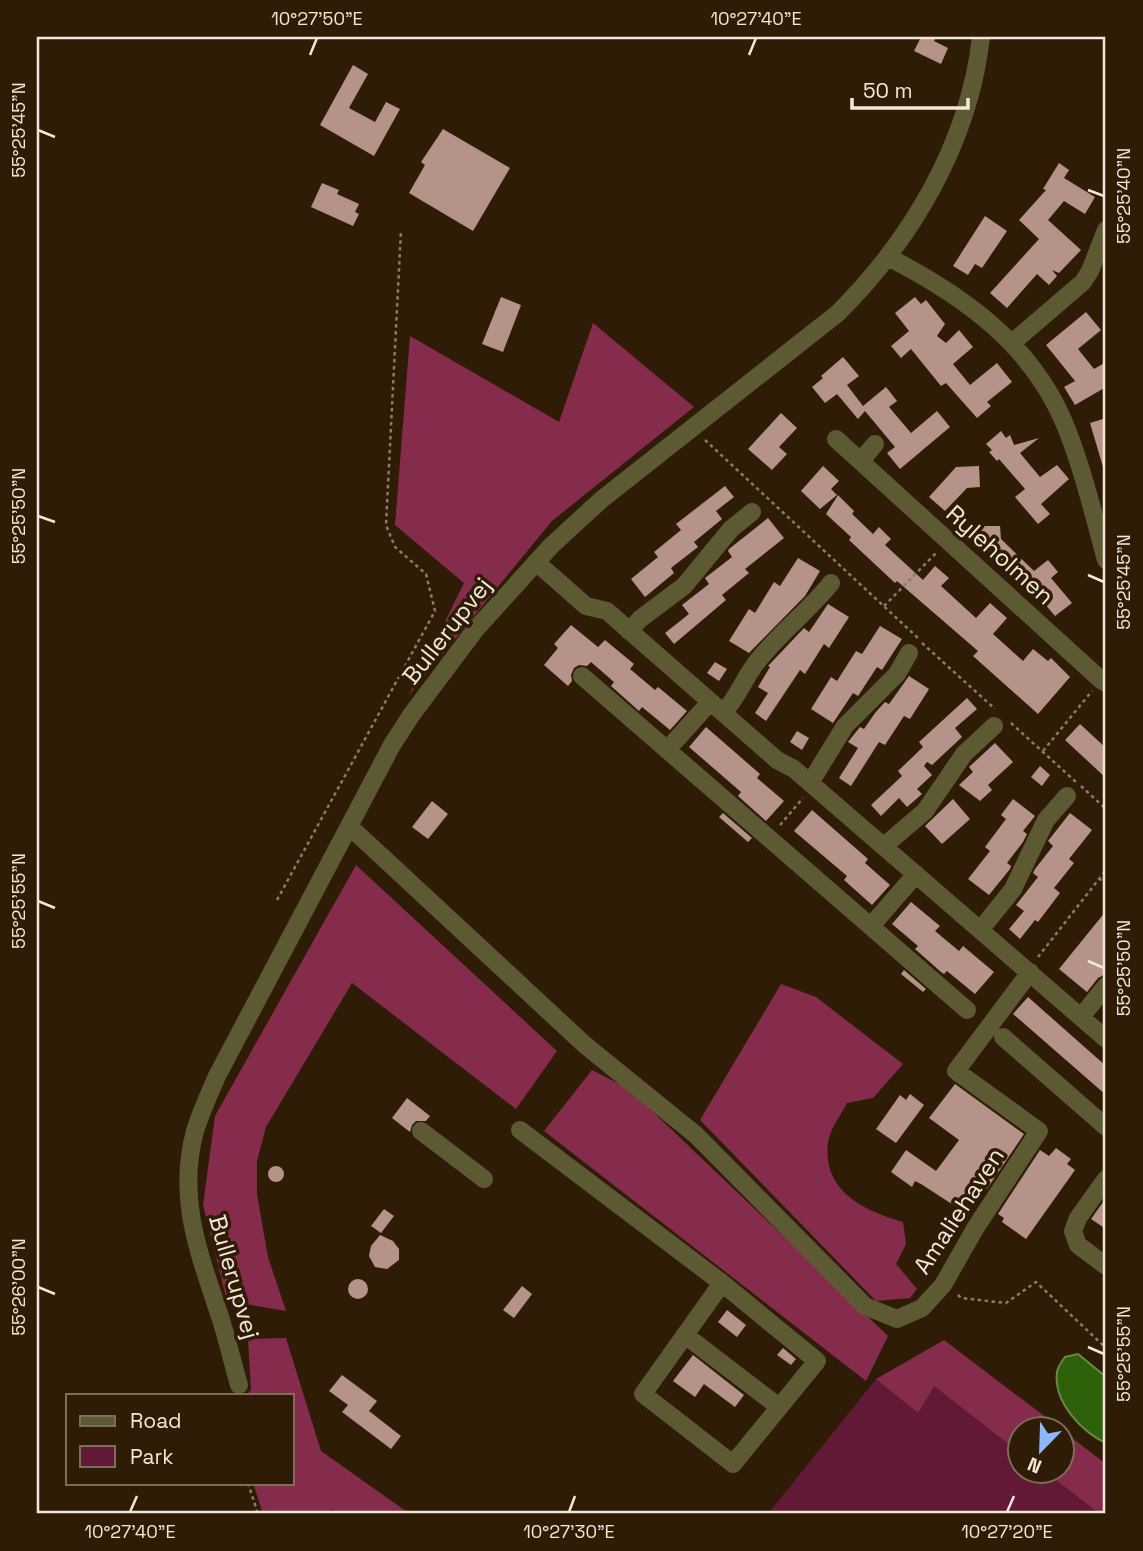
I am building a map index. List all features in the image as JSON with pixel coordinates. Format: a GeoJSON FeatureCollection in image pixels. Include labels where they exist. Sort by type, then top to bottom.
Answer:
{"type":"FeatureCollection","features":[{"type":"Feature","properties":{"kind":"street","name":"Bullerupvej"},"geometry":{"type":"LineString","coordinates":[[239,1385],[196,1248],[188,1184],[195,1131],[217,1076],[392,745],[475,631],[536,562],[601,500],[838,313],[863,288],[888,257],[929,196],[962,122],[974,79],[981,37]]}},
{"type":"Feature","properties":{"kind":"street"},"geometry":{"type":"LineString","coordinates":[[1012,343],[1083,282],[1106,230]]}},
{"type":"Feature","properties":{"kind":"street"},"geometry":{"type":"LineString","coordinates":[[888,257],[951,291],[977,310],[1012,343],[1046,390],[1066,426],[1106,560]]}},
{"type":"Feature","properties":{"kind":"street","name":"Ryleholmen"},"geometry":{"type":"LineString","coordinates":[[836,439],[1104,682]]}},
{"type":"Feature","properties":{"kind":"street"},"geometry":{"type":"LineString","coordinates":[[861,461],[875,444]]}},
{"type":"Feature","properties":{"kind":"street"},"geometry":{"type":"LineString","coordinates":[[629,631],[640,619],[684,586],[731,529],[752,512]]}},
{"type":"Feature","properties":{"kind":"street"},"geometry":{"type":"LineString","coordinates":[[536,562],[586,606],[607,611],[777,760],[793,769],[884,846],[1106,1039]]}},
{"type":"Feature","properties":{"kind":"street"},"geometry":{"type":"LineString","coordinates":[[667,750],[717,707],[734,701],[756,663],[831,583]]}},
{"type":"Feature","properties":{"kind":"street"},"geometry":{"type":"LineString","coordinates":[[812,785],[845,726],[897,674],[909,653]]}},
{"type":"Feature","properties":{"kind":"street"},"geometry":{"type":"LineString","coordinates":[[582,676],[967,1010]]}},
{"type":"Feature","properties":{"kind":"street"},"geometry":{"type":"LineString","coordinates":[[884,846],[925,811],[964,754],[998,717]]}},
{"type":"Feature","properties":{"kind":"street"},"geometry":{"type":"LineString","coordinates":[[981,929],[1013,889],[1046,820],[1067,796]]}},
{"type":"Feature","properties":{"kind":"street","name":"Amaliehaven"},"geometry":{"type":"LineString","coordinates":[[349,826],[585,1045],[696,1135],[866,1306],[897,1319],[922,1308],[943,1285],[976,1227],[1040,1131],[956,1071],[1030,972]]}},
{"type":"Feature","properties":{"kind":"street"},"geometry":{"type":"LineString","coordinates":[[871,926],[916,874]]}},
{"type":"Feature","properties":{"kind":"street"},"geometry":{"type":"LineString","coordinates":[[1081,1017],[1106,986]]}},
{"type":"Feature","properties":{"kind":"street"},"geometry":{"type":"LineString","coordinates":[[1003,1037],[1106,1128]]}},
{"type":"Feature","properties":{"kind":"street"},"geometry":{"type":"LineString","coordinates":[[520,1130],[722,1283],[817,1361],[733,1464],[643,1394],[722,1283]]}},
{"type":"Feature","properties":{"kind":"street"},"geometry":{"type":"LineString","coordinates":[[421,1131],[484,1179]]}},
{"type":"Feature","properties":{"kind":"street"},"geometry":{"type":"LineString","coordinates":[[1106,1178],[1073,1231],[1078,1245],[1106,1266]]}},
{"type":"Feature","properties":{"kind":"street"},"geometry":{"type":"LineString","coordinates":[[685,1335],[779,1407]]}},
{"type":"Feature","properties":{"kind":"path"},"geometry":{"type":"LineString","coordinates":[[277,900],[435,611],[426,575],[395,547],[386,525],[401,230]]}},
{"type":"Feature","properties":{"kind":"path"},"geometry":{"type":"LineString","coordinates":[[693,428],[884,606],[998,717],[1043,751],[1106,809]]}},
{"type":"Feature","properties":{"kind":"path"},"geometry":{"type":"LineString","coordinates":[[884,606],[948,541]]}},
{"type":"Feature","properties":{"kind":"path"},"geometry":{"type":"LineString","coordinates":[[1043,751],[1104,682]]}},
{"type":"Feature","properties":{"kind":"path"},"geometry":{"type":"LineString","coordinates":[[769,838],[812,785]]}},
{"type":"Feature","properties":{"kind":"path"},"geometry":{"type":"LineString","coordinates":[[1030,972],[1106,870]]}},
{"type":"Feature","properties":{"kind":"path"},"geometry":{"type":"LineString","coordinates":[[1099,878],[1106,884]]}},
{"type":"Feature","properties":{"kind":"path"},"geometry":{"type":"LineString","coordinates":[[943,1285],[961,1298],[1006,1303],[1036,1282],[1106,1348]]}},
{"type":"Feature","properties":{"kind":"path"},"geometry":{"type":"LineString","coordinates":[[248,1484],[258,1514]]}},
{"type":"Feature","properties":{"kind":"green space"},"geometry":{"type":"Polygon","coordinates":[[[876,1379],[918,1413],[933,1385],[1006,1442],[1006,1484],[1061,1484],[1100,1514],[768,1514],[876,1379]]]}},
{"type":"Feature","properties":{"kind":"shaded area"},"geometry":{"type":"Polygon","coordinates":[[[593,323],[694,407],[552,521],[409,695],[464,583],[395,525],[410,336],[559,422],[593,323]]]}},
{"type":"Feature","properties":{"kind":"shaded area"},"geometry":{"type":"Polygon","coordinates":[[[356,865],[557,1051],[516,1109],[352,983],[266,1127],[257,1161],[257,1194],[268,1257],[286,1311],[227,1301],[203,1205],[215,1116],[356,865]]]}},
{"type":"Feature","properties":{"kind":"shaded area"},"geometry":{"type":"Polygon","coordinates":[[[781,984],[816,997],[903,1064],[873,1098],[847,1103],[831,1133],[828,1160],[839,1186],[849,1196],[874,1212],[903,1222],[906,1244],[896,1264],[917,1289],[910,1298],[876,1301],[700,1120],[781,984]]]}},
{"type":"Feature","properties":{"kind":"shaded area"},"geometry":{"type":"Polygon","coordinates":[[[592,1070],[629,1089],[888,1336],[866,1381],[544,1131],[592,1070]]]}},
{"type":"Feature","properties":{"kind":"shaded area"},"geometry":{"type":"Polygon","coordinates":[[[286,1338],[321,1451],[410,1514],[338,1514],[331,1509],[333,1514],[263,1514],[253,1484],[294,1484],[294,1394],[247,1394],[251,1390],[248,1339],[286,1338]]]}},
{"type":"Feature","properties":{"kind":"shaded area"},"geometry":{"type":"Polygon","coordinates":[[[944,1340],[1042,1414],[1006,1414],[1006,1442],[934,1386],[918,1413],[876,1379],[944,1340]]]}},
{"type":"Feature","properties":{"kind":"shaded area"},"geometry":{"type":"Polygon","coordinates":[[[1078,1354],[1106,1377],[1106,1443],[1079,1424],[1076,1414],[1070,1414],[1064,1405],[1057,1383],[1057,1372],[1065,1357],[1078,1354]]]}},
{"type":"Feature","properties":{"kind":"shaded area"},"geometry":{"type":"Polygon","coordinates":[[[1076,1441],[1106,1464],[1106,1514],[1100,1514],[1061,1484],[1076,1484],[1076,1441]]]}},
{"type":"Feature","properties":{"kind":"building"},"geometry":{"type":"Polygon","coordinates":[[[921,37],[936,37],[934,41],[948,48],[941,64],[914,51],[921,37]]]}},
{"type":"Feature","properties":{"kind":"building"},"geometry":{"type":"Polygon","coordinates":[[[353,65],[368,74],[349,108],[375,122],[386,102],[400,109],[374,156],[320,125],[353,65]]]}},
{"type":"Feature","properties":{"kind":"building"},"geometry":{"type":"Polygon","coordinates":[[[443,129],[510,168],[473,231],[409,193],[425,165],[421,162],[443,129]]]}},
{"type":"Feature","properties":{"kind":"building"},"geometry":{"type":"Polygon","coordinates":[[[1059,163],[1069,170],[1064,178],[1095,197],[1085,214],[1064,201],[1048,220],[1081,250],[1059,273],[1052,270],[1057,276],[1049,285],[1037,274],[1007,308],[990,293],[1039,239],[1019,220],[1046,190],[1043,189],[1059,163]]]}},
{"type":"Feature","properties":{"kind":"building"},"geometry":{"type":"Polygon","coordinates":[[[322,183],[339,190],[337,194],[359,204],[355,212],[359,214],[353,226],[311,207],[322,183]]]}},
{"type":"Feature","properties":{"kind":"building"},"geometry":{"type":"Polygon","coordinates":[[[985,216],[1007,231],[982,268],[975,264],[968,275],[953,266],[985,216]]]}},
{"type":"Feature","properties":{"kind":"building"},"geometry":{"type":"Polygon","coordinates":[[[501,297],[521,305],[503,352],[482,344],[501,297]]]}},
{"type":"Feature","properties":{"kind":"building"},"geometry":{"type":"Polygon","coordinates":[[[915,297],[921,304],[926,300],[945,324],[937,336],[946,343],[959,330],[973,347],[953,364],[970,385],[997,363],[1012,382],[987,402],[991,406],[977,418],[946,383],[941,386],[911,349],[901,358],[891,346],[909,331],[895,313],[915,297]]]}},
{"type":"Feature","properties":{"kind":"building"},"geometry":{"type":"Polygon","coordinates":[[[1086,312],[1101,330],[1078,349],[1094,369],[1106,362],[1106,387],[1075,405],[1064,387],[1075,381],[1046,345],[1086,312]]]}},
{"type":"Feature","properties":{"kind":"building"},"geometry":{"type":"Polygon","coordinates":[[[843,357],[859,376],[847,385],[863,406],[886,387],[897,401],[889,407],[911,433],[937,411],[950,427],[900,469],[887,453],[895,447],[865,411],[858,419],[837,394],[825,403],[812,387],[843,357]]]}},
{"type":"Feature","properties":{"kind":"building"},"geometry":{"type":"Polygon","coordinates":[[[781,413],[797,428],[779,447],[787,454],[772,470],[748,449],[781,413]]]}},
{"type":"Feature","properties":{"kind":"building"},"geometry":{"type":"Polygon","coordinates":[[[1106,418],[1106,466],[1103,467],[1090,423],[1106,418]]]}},
{"type":"Feature","properties":{"kind":"building"},"geometry":{"type":"Polygon","coordinates":[[[1001,431],[1006,438],[1010,435],[1014,445],[1039,438],[1020,453],[1040,477],[1057,465],[1069,479],[1041,504],[1050,514],[1038,524],[1015,497],[1025,489],[999,459],[997,461],[989,452],[992,450],[986,444],[1001,431]]]}},
{"type":"Feature","properties":{"kind":"building"},"geometry":{"type":"Polygon","coordinates":[[[823,466],[839,481],[831,489],[837,495],[820,509],[801,491],[823,466]]]}},
{"type":"Feature","properties":{"kind":"building"},"geometry":{"type":"Polygon","coordinates":[[[979,466],[980,487],[967,488],[945,511],[929,497],[956,467],[979,466]]]}},
{"type":"Feature","properties":{"kind":"building"},"geometry":{"type":"Polygon","coordinates":[[[725,486],[734,497],[716,511],[722,519],[694,542],[698,547],[671,568],[674,573],[645,597],[631,579],[658,557],[654,552],[681,530],[676,524],[725,486]]]}},
{"type":"Feature","properties":{"kind":"building"},"geometry":{"type":"Polygon","coordinates":[[[838,495],[854,511],[852,514],[873,534],[879,527],[891,539],[885,545],[923,580],[935,566],[949,578],[941,586],[976,618],[990,603],[1007,618],[993,634],[1023,661],[1033,649],[1048,661],[1051,658],[1070,677],[1038,714],[973,656],[978,651],[897,581],[895,583],[849,540],[851,537],[826,514],[838,495]]]}},
{"type":"Feature","properties":{"kind":"building"},"geometry":{"type":"Polygon","coordinates":[[[768,518],[784,538],[745,569],[749,573],[722,595],[726,600],[674,644],[665,633],[689,614],[682,605],[709,584],[705,578],[732,557],[729,549],[768,518]]]}},
{"type":"Feature","properties":{"kind":"building"},"geometry":{"type":"Polygon","coordinates":[[[981,526],[1000,526],[1001,539],[1034,571],[1048,560],[1058,572],[1051,578],[1072,603],[1055,616],[1016,570],[1011,576],[981,548],[981,526]]]}},
{"type":"Feature","properties":{"kind":"building"},"geometry":{"type":"Polygon","coordinates":[[[798,558],[820,571],[805,596],[749,653],[729,641],[749,609],[755,613],[774,582],[780,586],[798,558]]]}},
{"type":"Feature","properties":{"kind":"building"},"geometry":{"type":"Polygon","coordinates":[[[828,604],[849,617],[829,648],[824,644],[805,674],[800,670],[766,721],[755,713],[768,693],[758,687],[770,667],[768,666],[804,628],[809,632],[828,604]]]}},
{"type":"Feature","properties":{"kind":"building"},"geometry":{"type":"Polygon","coordinates":[[[571,625],[598,647],[605,640],[634,664],[630,669],[655,690],[658,687],[687,711],[670,730],[642,707],[639,711],[611,686],[614,682],[591,662],[587,666],[579,665],[574,668],[572,681],[568,686],[544,665],[558,648],[554,644],[571,625]]]}},
{"type":"Feature","properties":{"kind":"building"},"geometry":{"type":"Polygon","coordinates":[[[880,626],[902,639],[882,670],[877,667],[858,696],[853,693],[833,723],[811,709],[831,677],[837,681],[856,651],[862,654],[880,626]]]}},
{"type":"Feature","properties":{"kind":"building"},"geometry":{"type":"Polygon","coordinates":[[[715,662],[727,669],[719,681],[707,673],[715,662]]]}},
{"type":"Feature","properties":{"kind":"building"},"geometry":{"type":"Polygon","coordinates":[[[909,676],[929,689],[910,719],[904,716],[885,745],[879,742],[851,786],[839,778],[858,748],[848,742],[860,727],[864,729],[885,702],[889,704],[909,676]]]}},
{"type":"Feature","properties":{"kind":"building"},"geometry":{"type":"Polygon","coordinates":[[[967,698],[977,709],[955,728],[962,737],[932,765],[927,762],[924,766],[932,775],[917,789],[922,794],[907,807],[899,798],[881,816],[871,805],[902,776],[898,771],[923,747],[919,742],[967,698]]]}},
{"type":"Feature","properties":{"kind":"building"},"geometry":{"type":"Polygon","coordinates":[[[1080,724],[1106,748],[1106,778],[1065,740],[1080,724]]]}},
{"type":"Feature","properties":{"kind":"building"},"geometry":{"type":"Polygon","coordinates":[[[706,727],[760,774],[757,778],[784,801],[766,821],[738,796],[741,792],[689,747],[706,727]]]}},
{"type":"Feature","properties":{"kind":"building"},"geometry":{"type":"Polygon","coordinates":[[[797,731],[809,738],[802,750],[790,742],[797,731]]]}},
{"type":"Feature","properties":{"kind":"building"},"geometry":{"type":"Polygon","coordinates":[[[995,743],[1013,762],[988,785],[992,790],[980,801],[959,785],[973,772],[969,767],[995,743]]]}},
{"type":"Feature","properties":{"kind":"building"},"geometry":{"type":"Polygon","coordinates":[[[1040,766],[1050,775],[1042,786],[1031,777],[1040,766]]]}},
{"type":"Feature","properties":{"kind":"building"},"geometry":{"type":"Polygon","coordinates":[[[953,799],[970,819],[942,844],[925,826],[953,799]]]}},
{"type":"Feature","properties":{"kind":"building"},"geometry":{"type":"Polygon","coordinates":[[[1013,799],[1035,816],[1023,831],[1027,834],[1023,842],[1007,863],[1011,866],[1010,869],[989,895],[968,879],[990,851],[985,847],[1006,819],[1001,815],[1013,799]]]}},
{"type":"Feature","properties":{"kind":"building"},"geometry":{"type":"Polygon","coordinates":[[[432,801],[448,814],[428,839],[412,827],[432,801]]]}},
{"type":"Feature","properties":{"kind":"building"},"geometry":{"type":"Polygon","coordinates":[[[812,810],[868,859],[865,863],[890,885],[872,905],[844,880],[847,876],[794,831],[812,810]]]}},
{"type":"Feature","properties":{"kind":"building"},"geometry":{"type":"Polygon","coordinates":[[[723,813],[752,838],[748,842],[719,817],[723,813]]]}},
{"type":"Feature","properties":{"kind":"building"},"geometry":{"type":"Polygon","coordinates":[[[1070,813],[1092,830],[1069,859],[1074,863],[1054,888],[1060,893],[1038,922],[1035,920],[1020,939],[1009,929],[1024,911],[1016,905],[1038,877],[1033,873],[1053,846],[1048,841],[1070,813]]]}},
{"type":"Feature","properties":{"kind":"building"},"geometry":{"type":"Polygon","coordinates":[[[911,902],[940,926],[935,931],[959,951],[963,946],[994,972],[975,994],[947,971],[944,974],[941,972],[915,949],[918,946],[892,924],[911,902]]]}},
{"type":"Feature","properties":{"kind":"building"},"geometry":{"type":"Polygon","coordinates":[[[1106,911],[1106,974],[1098,978],[1087,992],[1059,969],[1106,911]]]}},
{"type":"Feature","properties":{"kind":"building"},"geometry":{"type":"Polygon","coordinates":[[[904,970],[926,989],[923,992],[901,974],[904,970]]]}},
{"type":"Feature","properties":{"kind":"building"},"geometry":{"type":"Polygon","coordinates":[[[1028,997],[1106,1066],[1106,1095],[1013,1014],[1028,997]]]}},
{"type":"Feature","properties":{"kind":"building"},"geometry":{"type":"Polygon","coordinates":[[[955,1084],[1024,1134],[987,1189],[980,1184],[961,1210],[921,1184],[915,1181],[912,1187],[891,1172],[906,1150],[936,1171],[959,1140],[929,1118],[955,1084]]]}},
{"type":"Feature","properties":{"kind":"building"},"geometry":{"type":"Polygon","coordinates":[[[910,1094],[924,1105],[896,1143],[876,1129],[900,1095],[906,1100],[910,1094]]]}},
{"type":"Feature","properties":{"kind":"building"},"geometry":{"type":"Polygon","coordinates":[[[407,1098],[430,1116],[426,1121],[416,1121],[410,1132],[392,1118],[407,1098]]]}},
{"type":"Feature","properties":{"kind":"building"},"geometry":{"type":"Polygon","coordinates":[[[1056,1148],[1071,1159],[1067,1164],[1075,1170],[1026,1239],[1002,1222],[1004,1218],[998,1214],[1040,1150],[1049,1156],[1056,1148]]]}},
{"type":"Feature","properties":{"kind":"building"},"geometry":{"type":"Polygon","coordinates":[[[276,1166],[282,1168],[282,1180],[276,1182],[270,1180],[268,1174],[270,1168],[276,1166]]]}},
{"type":"Feature","properties":{"kind":"building"},"geometry":{"type":"Polygon","coordinates":[[[1106,1198],[1106,1229],[1091,1219],[1106,1198]]]}},
{"type":"Feature","properties":{"kind":"building"},"geometry":{"type":"Polygon","coordinates":[[[384,1209],[394,1216],[381,1233],[371,1226],[384,1209]]]}},
{"type":"Feature","properties":{"kind":"building"},"geometry":{"type":"Polygon","coordinates":[[[380,1235],[393,1241],[399,1249],[399,1260],[387,1269],[375,1267],[369,1256],[371,1246],[380,1235]]]}},
{"type":"Feature","properties":{"kind":"building"},"geometry":{"type":"Polygon","coordinates":[[[358,1279],[365,1282],[368,1289],[365,1296],[358,1299],[351,1296],[348,1289],[351,1282],[358,1279]]]}},
{"type":"Feature","properties":{"kind":"building"},"geometry":{"type":"Polygon","coordinates":[[[522,1286],[532,1294],[514,1318],[503,1310],[522,1286]]]}},
{"type":"Feature","properties":{"kind":"building"},"geometry":{"type":"Polygon","coordinates":[[[727,1310],[746,1325],[737,1337],[718,1322],[727,1310]]]}},
{"type":"Feature","properties":{"kind":"building"},"geometry":{"type":"Polygon","coordinates":[[[783,1348],[796,1359],[791,1365],[777,1355],[783,1348]]]}},
{"type":"Feature","properties":{"kind":"building"},"geometry":{"type":"Polygon","coordinates":[[[693,1355],[744,1395],[735,1407],[704,1384],[695,1397],[673,1381],[693,1355]]]}},
{"type":"Feature","properties":{"kind":"building"},"geometry":{"type":"Polygon","coordinates":[[[342,1375],[377,1401],[369,1411],[401,1436],[391,1449],[342,1412],[348,1405],[329,1391],[342,1375]]]}}]}
